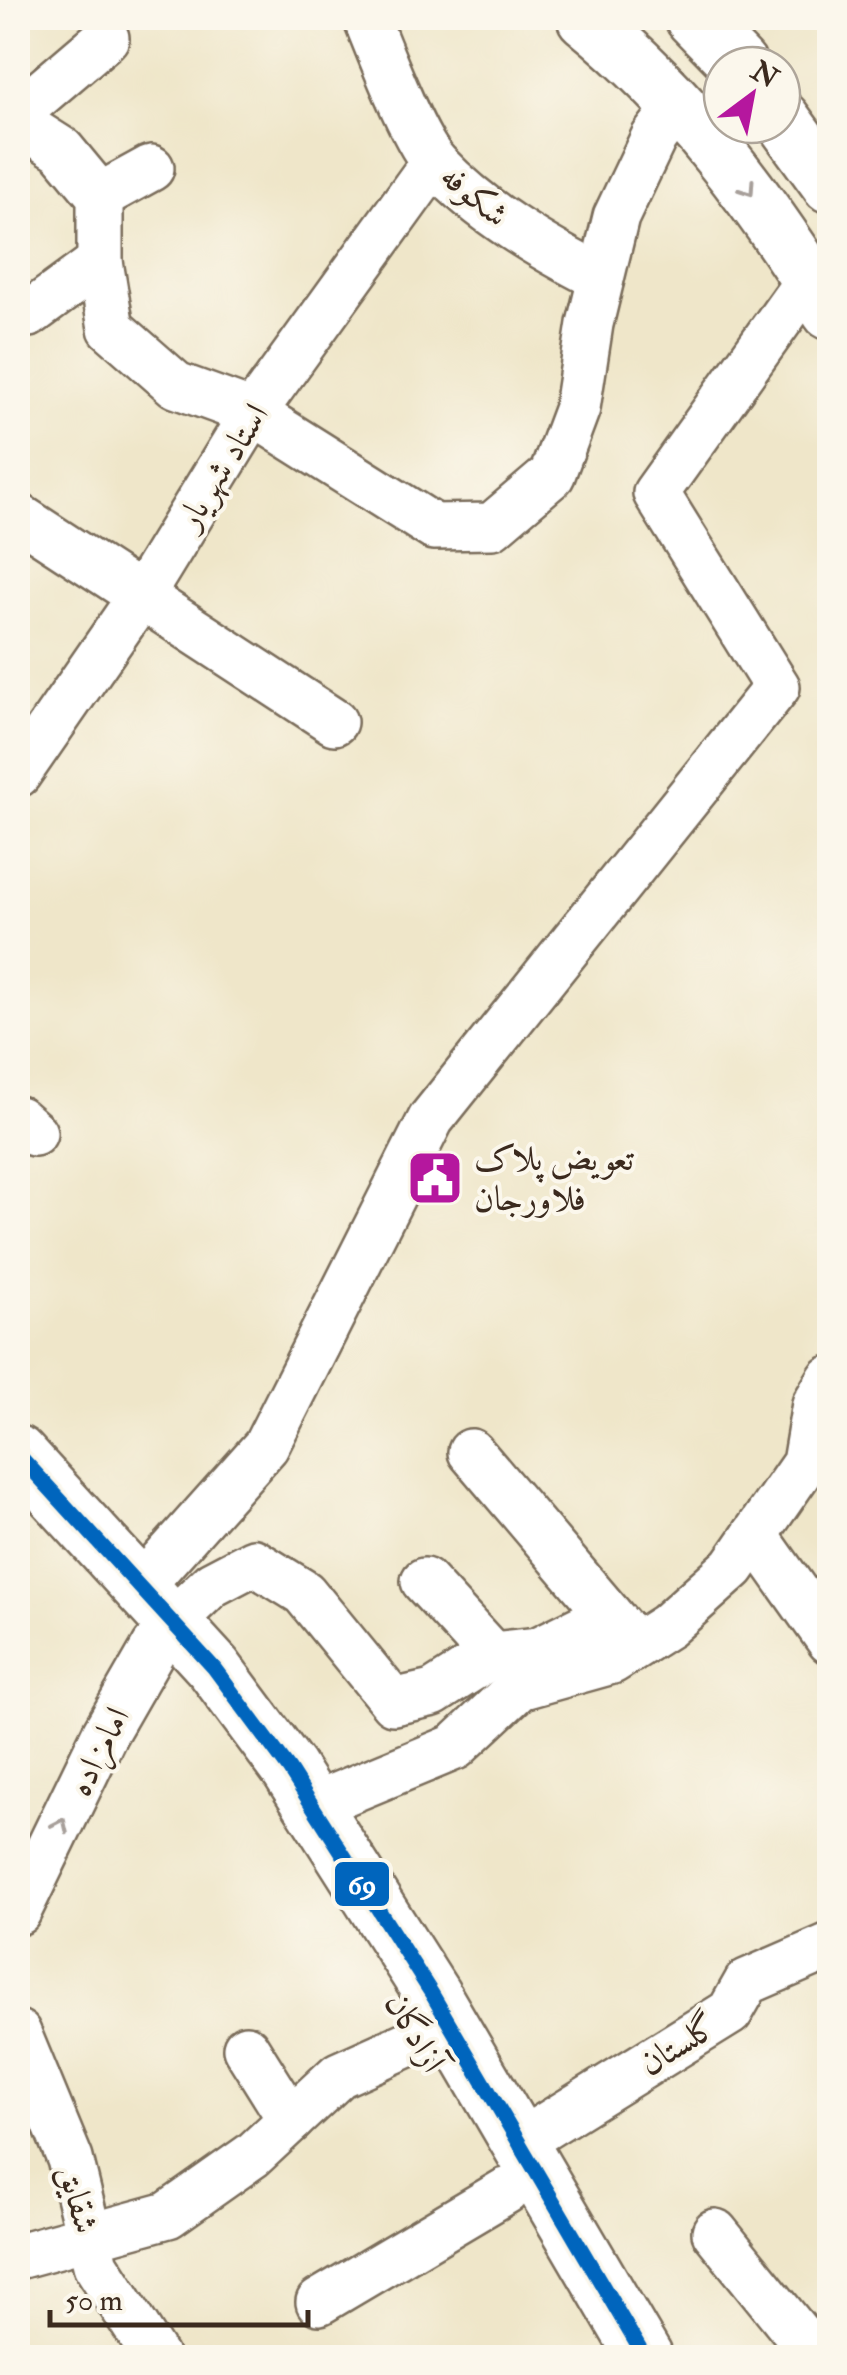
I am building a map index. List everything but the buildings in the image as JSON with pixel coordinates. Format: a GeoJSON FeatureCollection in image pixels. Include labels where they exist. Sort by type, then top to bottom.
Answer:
{"type":"FeatureCollection","features":[{"type":"Feature","properties":{"kind":"main road"},"geometry":{"type":"LineString","coordinates":[[585,18],[679,104],[722,151],[819,295]]}},
{"type":"Feature","properties":{"kind":"main road"},"geometry":{"type":"LineString","coordinates":[[693,18],[719,45]]}},
{"type":"Feature","properties":{"kind":"main road"},"geometry":{"type":"LineString","coordinates":[[800,145],[830,185]]}},
{"type":"Feature","properties":{"kind":"main road","name":"آزادگان"},"geometry":{"type":"LineString","coordinates":[[18,1454],[156,1618],[290,1811],[420,2039],[645,2358]]}},
{"type":"Feature","properties":{"kind":"main road","name":"آزادگان"},"geometry":{"type":"LineString","coordinates":[[18,1488],[214,1668],[312,1806],[513,2167],[606,2358]]}},
{"type":"Feature","properties":{"kind":"street","name":"شکوفه"},"geometry":{"type":"LineString","coordinates":[[366,18],[434,162],[528,240],[601,278]]}},
{"type":"Feature","properties":{"kind":"street"},"geometry":{"type":"LineString","coordinates":[[18,113],[106,38]]}},
{"type":"Feature","properties":{"kind":"street"},"geometry":{"type":"LineString","coordinates":[[18,122],[62,150],[100,196],[100,262],[111,328],[176,385],[254,412],[434,528],[492,526],[552,475],[578,408],[616,217],[654,137],[679,104]]}},
{"type":"Feature","properties":{"kind":"street","name":"استاد شهریار"},"geometry":{"type":"LineString","coordinates":[[18,774],[141,596],[254,412],[434,162]]}},
{"type":"Feature","properties":{"kind":"street"},"geometry":{"type":"LineString","coordinates":[[100,196],[151,168]]}},
{"type":"Feature","properties":{"kind":"street"},"geometry":{"type":"LineString","coordinates":[[28,314],[100,262]]}},
{"type":"Feature","properties":{"kind":"street"},"geometry":{"type":"LineString","coordinates":[[156,1618],[266,1446],[431,1119],[778,688],[656,493],[819,295]]}},
{"type":"Feature","properties":{"kind":"street"},"geometry":{"type":"LineString","coordinates":[[18,516],[334,722]]}},
{"type":"Feature","properties":{"kind":"street"},"geometry":{"type":"LineString","coordinates":[[156,1618],[254,1562],[304,1593],[393,1702],[432,1693],[492,1654],[538,1650],[622,1630],[667,1626],[732,1567],[805,1463],[816,1404],[830,1379]]}},
{"type":"Feature","properties":{"kind":"street"},"geometry":{"type":"LineString","coordinates":[[471,1452],[622,1630]]}},
{"type":"Feature","properties":{"kind":"street"},"geometry":{"type":"LineString","coordinates":[[755,1535],[830,1641]]}},
{"type":"Feature","properties":{"kind":"street"},"geometry":{"type":"LineString","coordinates":[[424,1581],[492,1654]]}},
{"type":"Feature","properties":{"kind":"street","name":"امامزاده"},"geometry":{"type":"LineString","coordinates":[[18,1912],[156,1618]]}},
{"type":"Feature","properties":{"kind":"street"},"geometry":{"type":"LineString","coordinates":[[312,1806],[455,1747],[519,1688],[612,1661],[622,1630]]}},
{"type":"Feature","properties":{"kind":"street","name":"گلستان"},"geometry":{"type":"LineString","coordinates":[[318,2302],[730,2012],[747,1982],[830,1946]]}},
{"type":"Feature","properties":{"kind":"street","name":"شقایق"},"geometry":{"type":"LineString","coordinates":[[18,2033],[70,2159],[96,2265],[156,2358]]}},
{"type":"Feature","properties":{"kind":"street"},"geometry":{"type":"LineString","coordinates":[[18,2256],[88,2233],[168,2215],[253,2155],[339,2076],[420,2039]]}},
{"type":"Feature","properties":{"kind":"street"},"geometry":{"type":"LineString","coordinates":[[246,2048],[291,2120]]}},
{"type":"Feature","properties":{"kind":"street"},"geometry":{"type":"LineString","coordinates":[[715,2232],[817,2358]]}},
{"type":"Feature","properties":{"kind":"transit line","name":"69"},"geometry":{"type":"LineString","coordinates":[[18,1454],[214,1668],[289,1769],[432,1994],[645,2358]]}},
{"type":"Feature","properties":{"kind":"place","name":"تعویض پلاک فلاورجان"},"geometry":{"type":"Point","coordinates":[435,1178]}}]}
